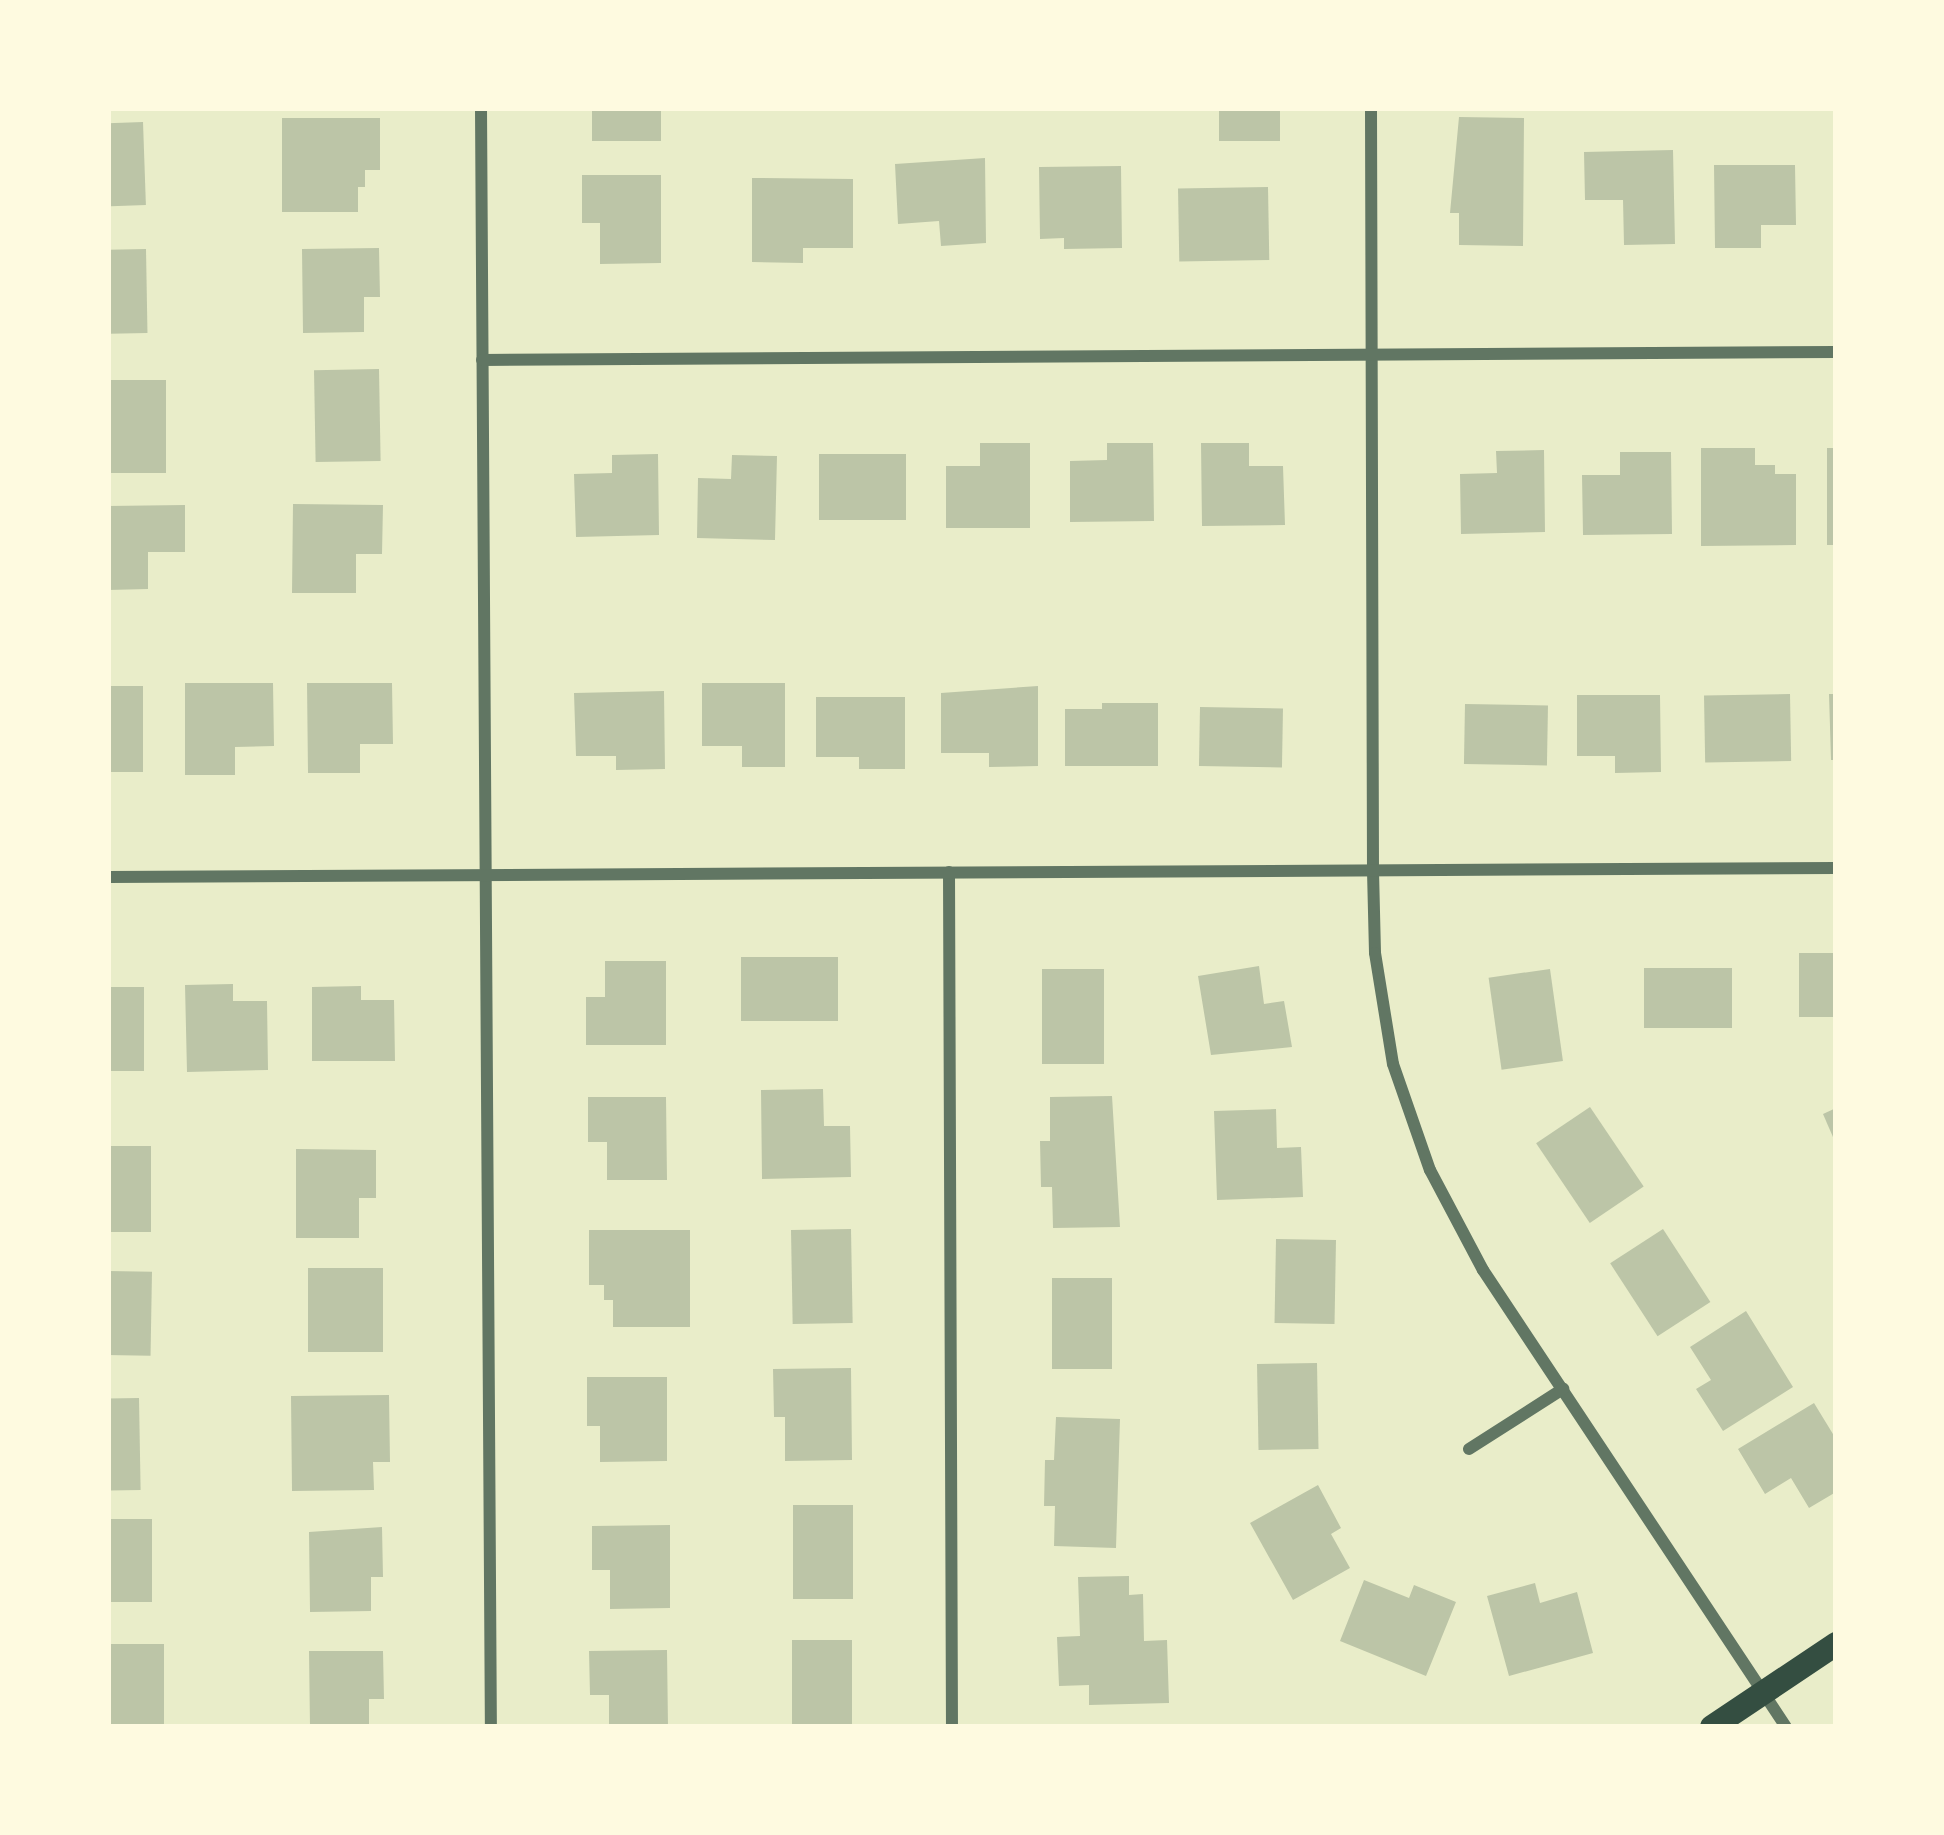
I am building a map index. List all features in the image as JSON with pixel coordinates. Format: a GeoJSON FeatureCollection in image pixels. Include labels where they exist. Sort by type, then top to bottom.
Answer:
{"type":"FeatureCollection","features":[{"type":"Feature","properties":{"kind":"main road"},"geometry":{"type":"LineString","coordinates":[[1712,1727],[1836,1644]]}},
{"type":"Feature","properties":{"kind":"street"},"geometry":{"type":"LineString","coordinates":[[481,108],[491,1727]]}},
{"type":"Feature","properties":{"kind":"street"},"geometry":{"type":"LineString","coordinates":[[1371,108],[1373,871],[1382,1009],[1409,1118],[1454,1222],[1786,1727]]}},
{"type":"Feature","properties":{"kind":"street"},"geometry":{"type":"LineString","coordinates":[[482,360],[1836,352]]}},
{"type":"Feature","properties":{"kind":"street"},"geometry":{"type":"LineString","coordinates":[[108,877],[1836,868]]}},
{"type":"Feature","properties":{"kind":"street"},"geometry":{"type":"LineString","coordinates":[[949,872],[952,1727]]}},
{"type":"Feature","properties":{"kind":"street"},"geometry":{"type":"LineString","coordinates":[[1468,1449],[1563,1389]]}},
{"type":"Feature","properties":{"kind":"building"},"geometry":{"type":"Polygon","coordinates":[[[592,108],[661,108],[661,141],[592,141],[592,108]]]}},
{"type":"Feature","properties":{"kind":"building"},"geometry":{"type":"Polygon","coordinates":[[[1219,108],[1280,108],[1280,141],[1219,141],[1219,108]]]}},
{"type":"Feature","properties":{"kind":"building"},"geometry":{"type":"Polygon","coordinates":[[[1459,117],[1524,118],[1523,246],[1459,245],[1459,213],[1450,213],[1459,117]]]}},
{"type":"Feature","properties":{"kind":"building"},"geometry":{"type":"Polygon","coordinates":[[[282,118],[380,118],[380,170],[365,170],[365,187],[358,187],[358,212],[282,212],[282,118]]]}},
{"type":"Feature","properties":{"kind":"building"},"geometry":{"type":"Polygon","coordinates":[[[143,122],[146,205],[111,206],[108,123],[143,122]]]}},
{"type":"Feature","properties":{"kind":"building"},"geometry":{"type":"Polygon","coordinates":[[[1673,150],[1675,244],[1624,245],[1623,200],[1585,200],[1584,152],[1673,150]]]}},
{"type":"Feature","properties":{"kind":"building"},"geometry":{"type":"Polygon","coordinates":[[[985,158],[986,243],[941,246],[939,221],[898,224],[895,164],[985,158]]]}},
{"type":"Feature","properties":{"kind":"building"},"geometry":{"type":"Polygon","coordinates":[[[1714,165],[1795,165],[1796,225],[1761,225],[1761,248],[1715,248],[1714,165]]]}},
{"type":"Feature","properties":{"kind":"building"},"geometry":{"type":"Polygon","coordinates":[[[1121,166],[1122,248],[1064,249],[1064,238],[1040,239],[1039,167],[1121,166]]]}},
{"type":"Feature","properties":{"kind":"building"},"geometry":{"type":"Polygon","coordinates":[[[582,175],[661,175],[661,263],[600,264],[600,223],[582,223],[582,175]]]}},
{"type":"Feature","properties":{"kind":"building"},"geometry":{"type":"Polygon","coordinates":[[[752,178],[853,179],[853,248],[803,248],[803,263],[752,262],[752,178]]]}},
{"type":"Feature","properties":{"kind":"building"},"geometry":{"type":"Polygon","coordinates":[[[1268,187],[1269,260],[1179,262],[1178,189],[1268,187]]]}},
{"type":"Feature","properties":{"kind":"building"},"geometry":{"type":"Polygon","coordinates":[[[379,248],[380,297],[364,297],[364,332],[303,333],[302,249],[379,248]]]}},
{"type":"Feature","properties":{"kind":"building"},"geometry":{"type":"Polygon","coordinates":[[[146,249],[147,333],[109,334],[108,250],[146,249]]]}},
{"type":"Feature","properties":{"kind":"building"},"geometry":{"type":"Polygon","coordinates":[[[379,369],[381,461],[316,462],[314,370],[379,369]]]}},
{"type":"Feature","properties":{"kind":"building"},"geometry":{"type":"Polygon","coordinates":[[[108,380],[166,380],[166,473],[108,473],[108,380]]]}},
{"type":"Feature","properties":{"kind":"building"},"geometry":{"type":"Polygon","coordinates":[[[980,443],[1030,443],[1030,528],[946,528],[946,466],[980,466],[980,443]]]}},
{"type":"Feature","properties":{"kind":"building"},"geometry":{"type":"Polygon","coordinates":[[[1107,443],[1153,443],[1154,521],[1070,522],[1070,461],[1107,460],[1107,443]]]}},
{"type":"Feature","properties":{"kind":"building"},"geometry":{"type":"Polygon","coordinates":[[[1201,443],[1249,443],[1249,466],[1283,466],[1285,525],[1202,526],[1201,443]]]}},
{"type":"Feature","properties":{"kind":"building"},"geometry":{"type":"Polygon","coordinates":[[[1701,448],[1755,448],[1755,465],[1775,465],[1775,474],[1796,474],[1796,545],[1701,546],[1701,448]]]}},
{"type":"Feature","properties":{"kind":"building"},"geometry":{"type":"Polygon","coordinates":[[[1827,448],[1836,448],[1836,545],[1827,545],[1827,448]]]}},
{"type":"Feature","properties":{"kind":"building"},"geometry":{"type":"Polygon","coordinates":[[[1544,450],[1545,532],[1461,534],[1460,474],[1497,473],[1496,451],[1544,450]]]}},
{"type":"Feature","properties":{"kind":"building"},"geometry":{"type":"Polygon","coordinates":[[[1620,452],[1671,452],[1672,534],[1583,535],[1582,475],[1620,475],[1620,452]]]}},
{"type":"Feature","properties":{"kind":"building"},"geometry":{"type":"Polygon","coordinates":[[[658,454],[659,535],[576,537],[574,474],[612,473],[612,455],[658,454]]]}},
{"type":"Feature","properties":{"kind":"building"},"geometry":{"type":"Polygon","coordinates":[[[819,454],[906,454],[906,520],[819,520],[819,454]]]}},
{"type":"Feature","properties":{"kind":"building"},"geometry":{"type":"Polygon","coordinates":[[[732,455],[777,456],[775,540],[697,538],[698,478],[731,479],[732,455]]]}},
{"type":"Feature","properties":{"kind":"building"},"geometry":{"type":"Polygon","coordinates":[[[293,504],[383,505],[382,554],[356,554],[356,593],[292,593],[293,504]]]}},
{"type":"Feature","properties":{"kind":"building"},"geometry":{"type":"Polygon","coordinates":[[[185,505],[185,552],[148,552],[148,589],[108,590],[108,506],[185,505]]]}},
{"type":"Feature","properties":{"kind":"building"},"geometry":{"type":"Polygon","coordinates":[[[185,683],[273,683],[274,746],[235,747],[235,775],[185,775],[185,683]]]}},
{"type":"Feature","properties":{"kind":"building"},"geometry":{"type":"Polygon","coordinates":[[[307,683],[392,683],[393,744],[360,744],[360,773],[308,773],[307,683]]]}},
{"type":"Feature","properties":{"kind":"building"},"geometry":{"type":"Polygon","coordinates":[[[702,683],[785,683],[785,767],[742,767],[742,746],[702,746],[702,683]]]}},
{"type":"Feature","properties":{"kind":"building"},"geometry":{"type":"Polygon","coordinates":[[[108,686],[143,686],[143,772],[108,772],[108,686]]]}},
{"type":"Feature","properties":{"kind":"building"},"geometry":{"type":"Polygon","coordinates":[[[1038,686],[1038,766],[989,767],[989,753],[941,753],[941,693],[1038,686]]]}},
{"type":"Feature","properties":{"kind":"building"},"geometry":{"type":"Polygon","coordinates":[[[664,691],[665,769],[616,770],[616,756],[576,756],[574,693],[664,691]]]}},
{"type":"Feature","properties":{"kind":"building"},"geometry":{"type":"Polygon","coordinates":[[[1790,694],[1791,761],[1705,762],[1704,696],[1790,694]]]}},
{"type":"Feature","properties":{"kind":"building"},"geometry":{"type":"Polygon","coordinates":[[[1829,694],[1836,694],[1836,760],[1831,760],[1829,694]]]}},
{"type":"Feature","properties":{"kind":"building"},"geometry":{"type":"Polygon","coordinates":[[[1577,695],[1660,695],[1661,772],[1615,773],[1615,756],[1577,756],[1577,695]]]}},
{"type":"Feature","properties":{"kind":"building"},"geometry":{"type":"Polygon","coordinates":[[[816,697],[905,697],[905,769],[859,769],[859,757],[816,757],[816,697]]]}},
{"type":"Feature","properties":{"kind":"building"},"geometry":{"type":"Polygon","coordinates":[[[1102,703],[1158,703],[1158,766],[1065,766],[1065,709],[1102,709],[1102,703]]]}},
{"type":"Feature","properties":{"kind":"building"},"geometry":{"type":"Polygon","coordinates":[[[1465,704],[1548,705],[1547,765],[1464,764],[1465,704]]]}},
{"type":"Feature","properties":{"kind":"building"},"geometry":{"type":"Polygon","coordinates":[[[1200,707],[1283,708],[1282,767],[1199,766],[1200,707]]]}},
{"type":"Feature","properties":{"kind":"building"},"geometry":{"type":"Polygon","coordinates":[[[1799,953],[1836,953],[1836,1017],[1799,1017],[1799,953]]]}},
{"type":"Feature","properties":{"kind":"building"},"geometry":{"type":"Polygon","coordinates":[[[741,957],[838,957],[838,1021],[741,1021],[741,957]]]}},
{"type":"Feature","properties":{"kind":"building"},"geometry":{"type":"Polygon","coordinates":[[[605,961],[666,961],[666,1045],[586,1045],[586,997],[605,997],[605,961]]]}},
{"type":"Feature","properties":{"kind":"building"},"geometry":{"type":"Polygon","coordinates":[[[1259,966],[1264,1004],[1284,1001],[1292,1047],[1211,1055],[1198,976],[1259,966]]]}},
{"type":"Feature","properties":{"kind":"building"},"geometry":{"type":"Polygon","coordinates":[[[1644,968],[1732,968],[1732,1028],[1644,1028],[1644,968]]]}},
{"type":"Feature","properties":{"kind":"building"},"geometry":{"type":"Polygon","coordinates":[[[1042,969],[1104,969],[1104,1064],[1042,1064],[1042,969]]]}},
{"type":"Feature","properties":{"kind":"building"},"geometry":{"type":"Polygon","coordinates":[[[1550,969],[1563,1061],[1502,1070],[1489,978],[1550,969]]]}},
{"type":"Feature","properties":{"kind":"building"},"geometry":{"type":"Polygon","coordinates":[[[233,984],[233,1001],[267,1001],[268,1070],[187,1072],[185,985],[233,984]]]}},
{"type":"Feature","properties":{"kind":"building"},"geometry":{"type":"Polygon","coordinates":[[[361,986],[361,1000],[394,1000],[395,1061],[312,1061],[312,987],[361,986]]]}},
{"type":"Feature","properties":{"kind":"building"},"geometry":{"type":"Polygon","coordinates":[[[108,987],[144,987],[144,1071],[108,1071],[108,987]]]}},
{"type":"Feature","properties":{"kind":"building"},"geometry":{"type":"Polygon","coordinates":[[[823,1089],[824,1126],[850,1126],[851,1177],[762,1179],[761,1090],[823,1089]]]}},
{"type":"Feature","properties":{"kind":"building"},"geometry":{"type":"Polygon","coordinates":[[[1112,1096],[1120,1227],[1053,1228],[1052,1187],[1041,1187],[1040,1141],[1050,1141],[1050,1097],[1112,1096]]]}},
{"type":"Feature","properties":{"kind":"building"},"geometry":{"type":"Polygon","coordinates":[[[588,1097],[666,1097],[667,1180],[607,1180],[607,1142],[588,1142],[588,1097]]]}},
{"type":"Feature","properties":{"kind":"building"},"geometry":{"type":"Polygon","coordinates":[[[1590,1107],[1644,1187],[1590,1223],[1536,1143],[1590,1107]]]}},
{"type":"Feature","properties":{"kind":"building"},"geometry":{"type":"Polygon","coordinates":[[[1836,1108],[1836,1144],[1823,1114],[1836,1108]]]}},
{"type":"Feature","properties":{"kind":"building"},"geometry":{"type":"Polygon","coordinates":[[[1276,1109],[1277,1148],[1301,1147],[1303,1197],[1217,1200],[1214,1111],[1276,1109]]]}},
{"type":"Feature","properties":{"kind":"building"},"geometry":{"type":"Polygon","coordinates":[[[108,1146],[151,1146],[151,1232],[108,1232],[108,1146]]]}},
{"type":"Feature","properties":{"kind":"building"},"geometry":{"type":"Polygon","coordinates":[[[296,1149],[376,1150],[376,1198],[359,1198],[359,1238],[296,1238],[296,1149]]]}},
{"type":"Feature","properties":{"kind":"building"},"geometry":{"type":"Polygon","coordinates":[[[851,1229],[853,1323],[793,1324],[791,1230],[851,1229]]]}},
{"type":"Feature","properties":{"kind":"building"},"geometry":{"type":"Polygon","coordinates":[[[1663,1229],[1710,1302],[1658,1336],[1610,1263],[1663,1229]]]}},
{"type":"Feature","properties":{"kind":"building"},"geometry":{"type":"Polygon","coordinates":[[[589,1230],[690,1230],[690,1327],[613,1327],[613,1300],[604,1300],[604,1285],[589,1285],[589,1230]]]}},
{"type":"Feature","properties":{"kind":"building"},"geometry":{"type":"Polygon","coordinates":[[[1276,1239],[1336,1240],[1335,1324],[1275,1323],[1276,1239]]]}},
{"type":"Feature","properties":{"kind":"building"},"geometry":{"type":"Polygon","coordinates":[[[308,1268],[383,1268],[383,1352],[308,1352],[308,1268]]]}},
{"type":"Feature","properties":{"kind":"building"},"geometry":{"type":"Polygon","coordinates":[[[108,1271],[152,1272],[151,1356],[108,1355],[108,1271]]]}},
{"type":"Feature","properties":{"kind":"building"},"geometry":{"type":"Polygon","coordinates":[[[1052,1278],[1112,1278],[1112,1369],[1052,1369],[1052,1278]]]}},
{"type":"Feature","properties":{"kind":"building"},"geometry":{"type":"Polygon","coordinates":[[[1746,1311],[1793,1387],[1723,1431],[1696,1389],[1711,1380],[1690,1347],[1746,1311]]]}},
{"type":"Feature","properties":{"kind":"building"},"geometry":{"type":"Polygon","coordinates":[[[1317,1363],[1319,1449],[1259,1450],[1257,1364],[1317,1363]]]}},
{"type":"Feature","properties":{"kind":"building"},"geometry":{"type":"Polygon","coordinates":[[[851,1368],[852,1460],[785,1461],[785,1417],[774,1417],[773,1369],[851,1368]]]}},
{"type":"Feature","properties":{"kind":"building"},"geometry":{"type":"Polygon","coordinates":[[[587,1377],[667,1377],[667,1461],[600,1462],[600,1426],[587,1426],[587,1377]]]}},
{"type":"Feature","properties":{"kind":"building"},"geometry":{"type":"Polygon","coordinates":[[[389,1395],[390,1462],[373,1462],[374,1490],[292,1491],[291,1396],[389,1395]]]}},
{"type":"Feature","properties":{"kind":"building"},"geometry":{"type":"Polygon","coordinates":[[[139,1398],[141,1490],[110,1491],[108,1399],[139,1398]]]}},
{"type":"Feature","properties":{"kind":"building"},"geometry":{"type":"Polygon","coordinates":[[[1814,1403],[1836,1439],[1836,1492],[1809,1508],[1791,1478],[1765,1494],[1738,1449],[1814,1403]]]}},
{"type":"Feature","properties":{"kind":"building"},"geometry":{"type":"Polygon","coordinates":[[[1056,1417],[1120,1419],[1116,1548],[1054,1546],[1055,1506],[1044,1506],[1045,1460],[1054,1460],[1056,1417]]]}},
{"type":"Feature","properties":{"kind":"building"},"geometry":{"type":"Polygon","coordinates":[[[1318,1485],[1341,1528],[1331,1534],[1350,1568],[1293,1600],[1250,1523],[1318,1485]]]}},
{"type":"Feature","properties":{"kind":"building"},"geometry":{"type":"Polygon","coordinates":[[[793,1505],[853,1505],[853,1599],[793,1599],[793,1505]]]}},
{"type":"Feature","properties":{"kind":"building"},"geometry":{"type":"Polygon","coordinates":[[[108,1519],[152,1519],[152,1602],[108,1602],[108,1519]]]}},
{"type":"Feature","properties":{"kind":"building"},"geometry":{"type":"Polygon","coordinates":[[[670,1525],[670,1608],[610,1609],[610,1570],[592,1570],[592,1526],[670,1525]]]}},
{"type":"Feature","properties":{"kind":"building"},"geometry":{"type":"Polygon","coordinates":[[[382,1527],[383,1577],[371,1577],[371,1611],[310,1612],[309,1532],[382,1527]]]}},
{"type":"Feature","properties":{"kind":"building"},"geometry":{"type":"Polygon","coordinates":[[[1129,1576],[1129,1595],[1143,1594],[1144,1641],[1167,1640],[1169,1703],[1089,1705],[1089,1685],[1059,1686],[1057,1637],[1080,1636],[1078,1577],[1129,1576]]]}},
{"type":"Feature","properties":{"kind":"building"},"geometry":{"type":"Polygon","coordinates":[[[1364,1580],[1409,1598],[1414,1585],[1456,1602],[1426,1676],[1340,1641],[1364,1580]]]}},
{"type":"Feature","properties":{"kind":"building"},"geometry":{"type":"Polygon","coordinates":[[[1535,1583],[1540,1603],[1577,1592],[1593,1653],[1509,1676],[1487,1596],[1535,1583]]]}},
{"type":"Feature","properties":{"kind":"building"},"geometry":{"type":"Polygon","coordinates":[[[792,1640],[852,1640],[852,1727],[792,1727],[792,1640]]]}},
{"type":"Feature","properties":{"kind":"building"},"geometry":{"type":"Polygon","coordinates":[[[108,1644],[164,1644],[164,1727],[108,1727],[108,1644]]]}},
{"type":"Feature","properties":{"kind":"building"},"geometry":{"type":"Polygon","coordinates":[[[667,1650],[668,1727],[609,1727],[609,1695],[590,1695],[589,1651],[667,1650]]]}},
{"type":"Feature","properties":{"kind":"building"},"geometry":{"type":"Polygon","coordinates":[[[309,1651],[383,1651],[384,1699],[369,1699],[369,1727],[310,1727],[309,1651]]]}}]}
